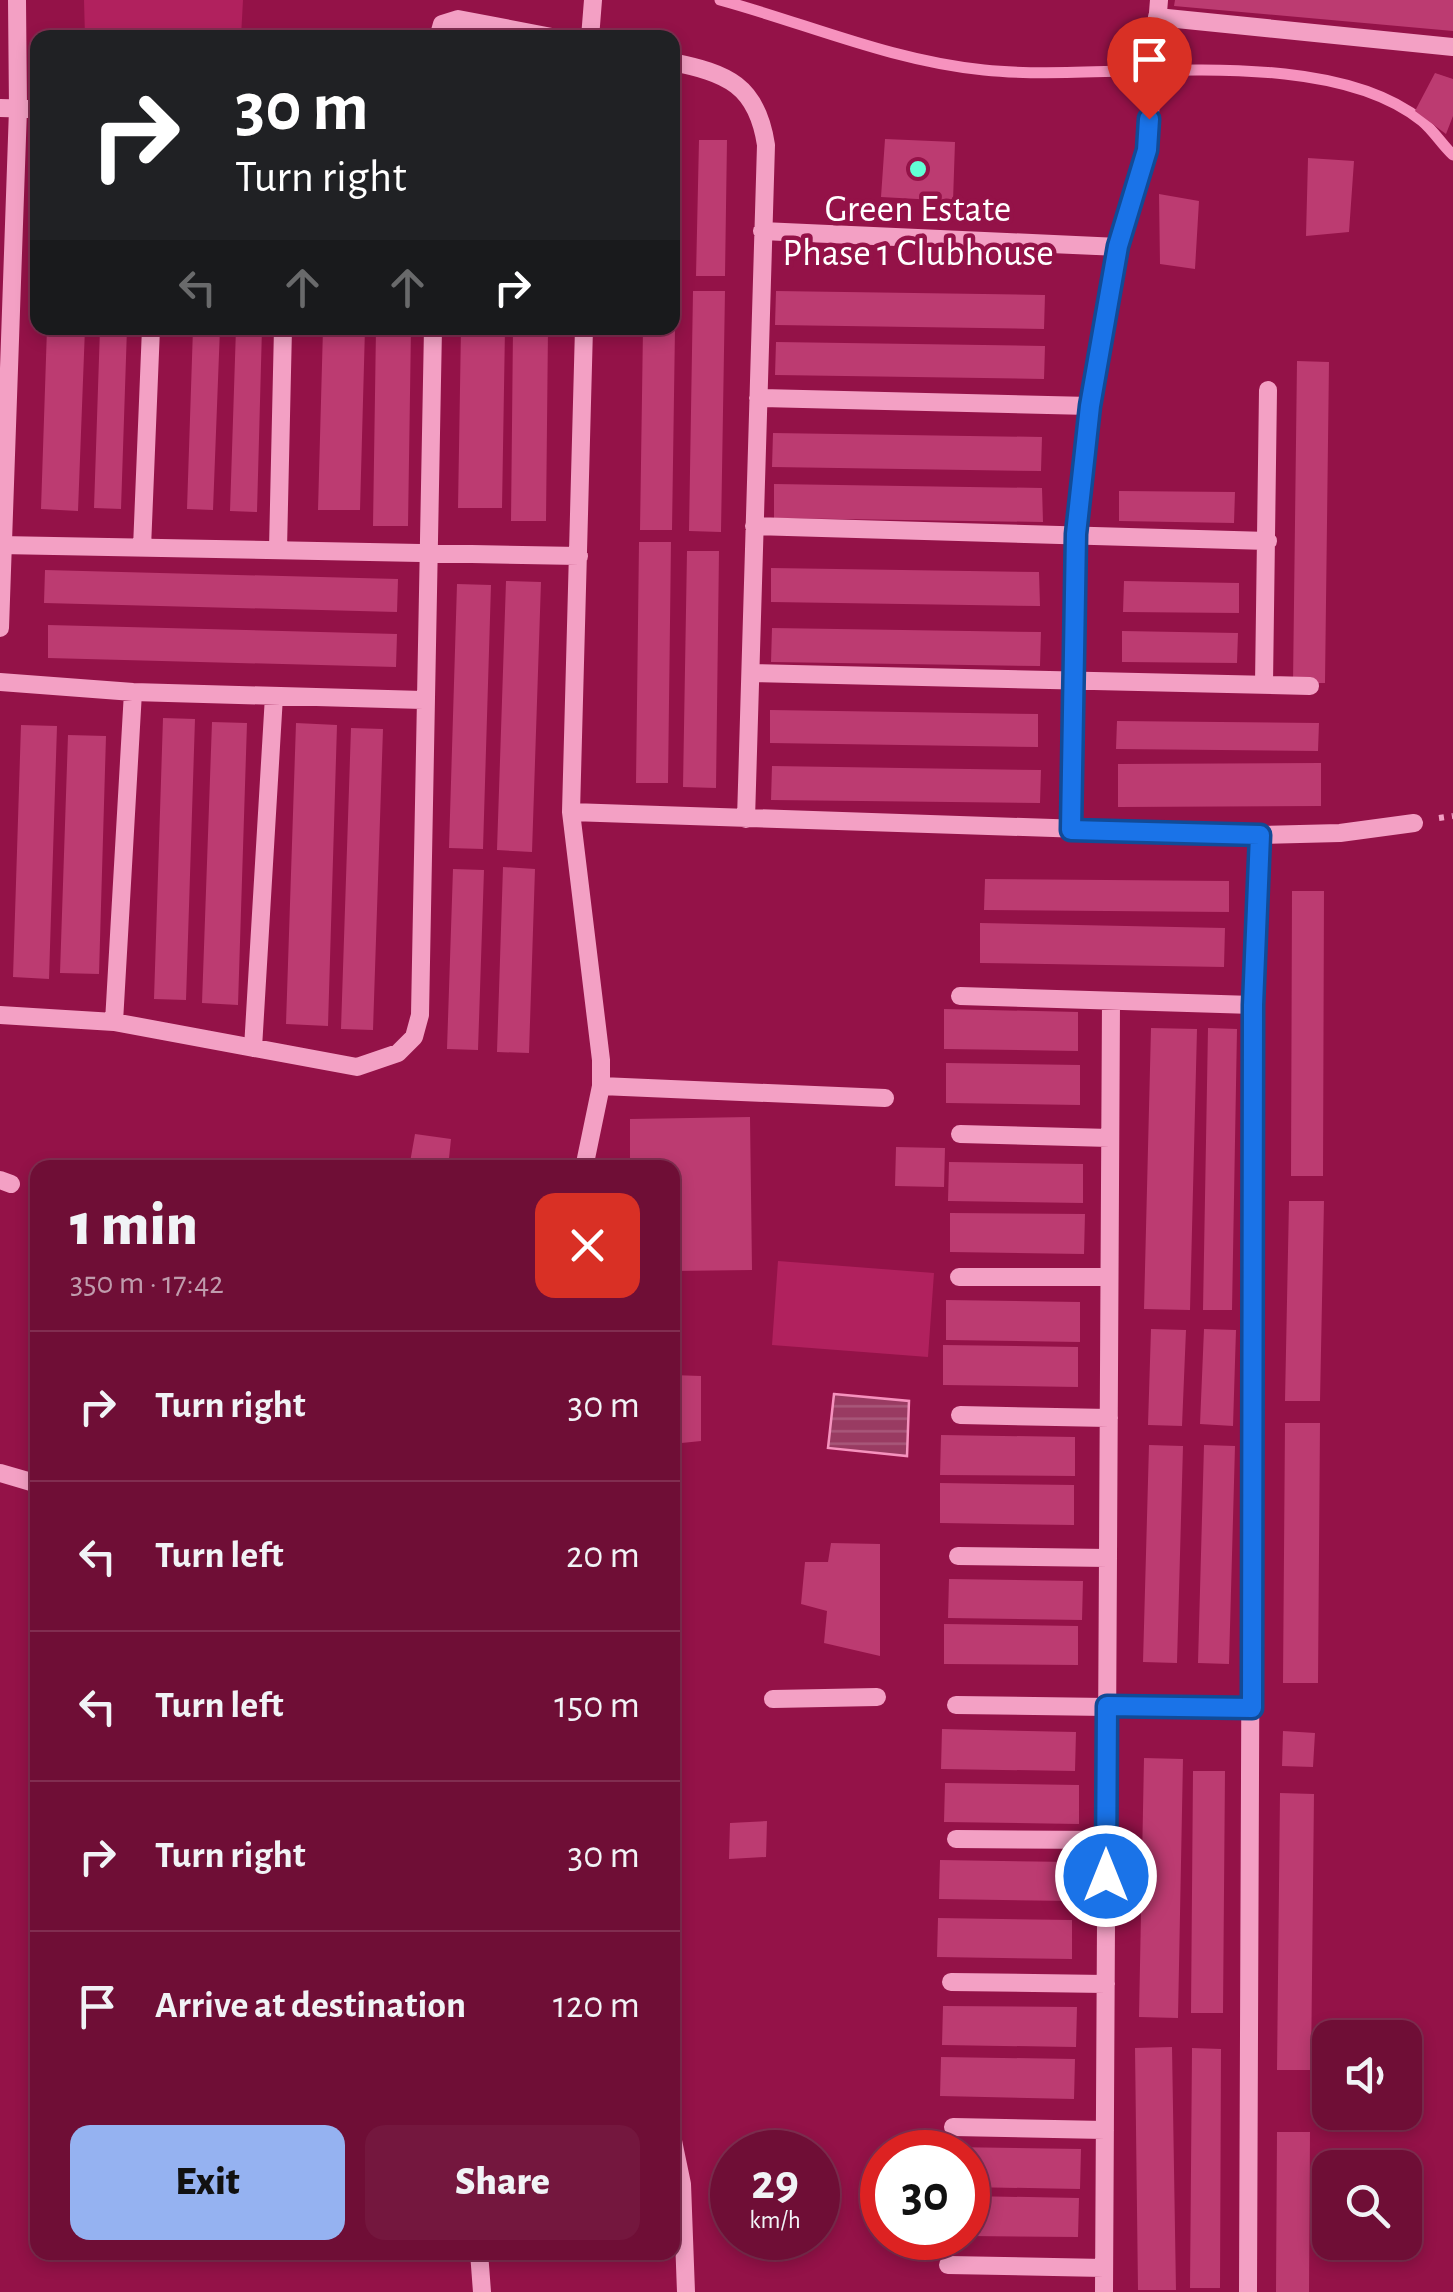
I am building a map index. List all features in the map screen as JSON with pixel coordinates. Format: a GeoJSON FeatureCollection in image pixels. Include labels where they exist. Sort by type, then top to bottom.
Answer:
{"type":"FeatureCollection","features":[{"type":"Feature","properties":{"kind":"street"},"geometry":{"type":"LineString","coordinates":[[0,628],[6,261],[19,109],[17,0]]}},
{"type":"Feature","properties":{"kind":"street"},"geometry":{"type":"LineString","coordinates":[[591,30],[593,0]]}},
{"type":"Feature","properties":{"kind":"street"},"geometry":{"type":"LineString","coordinates":[[1071,830],[1076,534],[1090,406],[1118,246],[1147,150],[1158,8],[1453,47]]}},
{"type":"Feature","properties":{"kind":"street"},"geometry":{"type":"LineString","coordinates":[[440,30],[442,24],[458,19],[515,30]]}},
{"type":"Feature","properties":{"kind":"street"},"geometry":{"type":"LineString","coordinates":[[680,64],[731,79],[749,96],[762,119],[766,144],[746,819]]}},
{"type":"Feature","properties":{"kind":"street"},"geometry":{"type":"LineString","coordinates":[[762,231],[1118,246]]}},
{"type":"Feature","properties":{"kind":"street"},"geometry":{"type":"LineString","coordinates":[[142,548],[151,335]]}},
{"type":"Feature","properties":{"kind":"street"},"geometry":{"type":"LineString","coordinates":[[278,549],[283,335]]}},
{"type":"Feature","properties":{"kind":"street"},"geometry":{"type":"LineString","coordinates":[[0,1015],[114,1022],[357,1067],[398,1053],[414,1037],[420,1015],[433,335]]}},
{"type":"Feature","properties":{"kind":"street"},"geometry":{"type":"LineString","coordinates":[[584,335],[571,812],[601,1086],[586,1160]]}},
{"type":"Feature","properties":{"kind":"street"},"geometry":{"type":"LineString","coordinates":[[1264,684],[1268,390]]}},
{"type":"Feature","properties":{"kind":"street"},"geometry":{"type":"LineString","coordinates":[[758,398],[1090,406]]}},
{"type":"Feature","properties":{"kind":"street"},"geometry":{"type":"LineString","coordinates":[[754,526],[1268,541]]}},
{"type":"Feature","properties":{"kind":"street"},"geometry":{"type":"LineString","coordinates":[[3,545],[579,556]]}},
{"type":"Feature","properties":{"kind":"street"},"geometry":{"type":"LineString","coordinates":[[752,673],[1310,686]]}},
{"type":"Feature","properties":{"kind":"street"},"geometry":{"type":"LineString","coordinates":[[0,682],[133,692],[423,700]]}},
{"type":"Feature","properties":{"kind":"street"},"geometry":{"type":"LineString","coordinates":[[114,1022],[133,692]]}},
{"type":"Feature","properties":{"kind":"street"},"geometry":{"type":"LineString","coordinates":[[253,1048],[274,696]]}},
{"type":"Feature","properties":{"kind":"street"},"geometry":{"type":"LineString","coordinates":[[571,812],[1260,835],[1340,833],[1414,822]]}},
{"type":"Feature","properties":{"kind":"street"},"geometry":{"type":"LineString","coordinates":[[1248,2292],[1253,1005],[1260,835]]}},
{"type":"Feature","properties":{"kind":"street"},"geometry":{"type":"LineString","coordinates":[[960,996],[1253,1005]]}},
{"type":"Feature","properties":{"kind":"street"},"geometry":{"type":"LineString","coordinates":[[1104,2292],[1111,1001]]}},
{"type":"Feature","properties":{"kind":"street"},"geometry":{"type":"LineString","coordinates":[[601,1086],[885,1098]]}},
{"type":"Feature","properties":{"kind":"street"},"geometry":{"type":"LineString","coordinates":[[960,1134],[1110,1138]]}},
{"type":"Feature","properties":{"kind":"street"},"geometry":{"type":"LineString","coordinates":[[959,1276],[1110,1278]]}},
{"type":"Feature","properties":{"kind":"street"},"geometry":{"type":"LineString","coordinates":[[960,1416],[1109,1418]]}},
{"type":"Feature","properties":{"kind":"street"},"geometry":{"type":"LineString","coordinates":[[0,1474],[30,1482]]}},
{"type":"Feature","properties":{"kind":"street"},"geometry":{"type":"LineString","coordinates":[[958,1556],[1108,1558]]}},
{"type":"Feature","properties":{"kind":"street"},"geometry":{"type":"LineString","coordinates":[[773,1699],[877,1697]]}},
{"type":"Feature","properties":{"kind":"street"},"geometry":{"type":"LineString","coordinates":[[956,1705],[1252,1708]]}},
{"type":"Feature","properties":{"kind":"street"},"geometry":{"type":"LineString","coordinates":[[956,1839],[1106,1840]]}},
{"type":"Feature","properties":{"kind":"street"},"geometry":{"type":"LineString","coordinates":[[951,1982],[1106,1984]]}},
{"type":"Feature","properties":{"kind":"street"},"geometry":{"type":"LineString","coordinates":[[953,2127],[1105,2130]]}},
{"type":"Feature","properties":{"kind":"street"},"geometry":{"type":"LineString","coordinates":[[680,2174],[686,2292]]}},
{"type":"Feature","properties":{"kind":"street"},"geometry":{"type":"LineString","coordinates":[[480,2260],[482,2292]]}},
{"type":"Feature","properties":{"kind":"street"},"geometry":{"type":"LineString","coordinates":[[948,2265],[1104,2268]]}},
{"type":"Feature","properties":{"kind":"shaded area"},"geometry":{"type":"Polygon","coordinates":[[[84,0],[243,0],[241,30],[85,30],[84,0]]]}},
{"type":"Feature","properties":{"kind":"shaded area"},"geometry":{"type":"Polygon","coordinates":[[[778,1261],[934,1273],[928,1357],[772,1345],[778,1261]]]}},
{"type":"Feature","properties":{"kind":"shaded area"},"geometry":{"type":"Polygon","coordinates":[[[834,1394],[909,1401],[907,1456],[828,1448],[834,1394]]]}},
{"type":"Feature","properties":{"kind":"building"},"geometry":{"type":"Polygon","coordinates":[[[1175,0],[1453,0],[1453,31],[1174,6],[1175,0]]]}},
{"type":"Feature","properties":{"kind":"building"},"geometry":{"type":"Polygon","coordinates":[[[1435,73],[1453,79],[1453,116],[1446,134],[1415,111],[1435,73]]]}},
{"type":"Feature","properties":{"kind":"building","name":"Green Estate Phase 1 Clubhouse"},"geometry":{"type":"Polygon","coordinates":[[[885,139],[955,142],[953,201],[881,197],[885,139]]]}},
{"type":"Feature","properties":{"kind":"building"},"geometry":{"type":"Polygon","coordinates":[[[699,140],[727,140],[725,276],[696,276],[699,140]]]}},
{"type":"Feature","properties":{"kind":"building"},"geometry":{"type":"Polygon","coordinates":[[[1308,158],[1354,161],[1349,232],[1306,236],[1308,158]]]}},
{"type":"Feature","properties":{"kind":"building"},"geometry":{"type":"Polygon","coordinates":[[[1159,194],[1199,201],[1195,269],[1160,264],[1159,194]]]}},
{"type":"Feature","properties":{"kind":"building"},"geometry":{"type":"Polygon","coordinates":[[[693,291],[725,291],[721,532],[689,531],[693,291]]]}},
{"type":"Feature","properties":{"kind":"building"},"geometry":{"type":"Polygon","coordinates":[[[776,291],[1045,295],[1044,329],[775,325],[776,291]]]}},
{"type":"Feature","properties":{"kind":"building"},"geometry":{"type":"Polygon","coordinates":[[[47,335],[85,335],[78,511],[41,509],[47,335]]]}},
{"type":"Feature","properties":{"kind":"building"},"geometry":{"type":"Polygon","coordinates":[[[100,335],[127,335],[121,509],[94,508],[100,335]]]}},
{"type":"Feature","properties":{"kind":"building"},"geometry":{"type":"Polygon","coordinates":[[[193,335],[220,335],[213,510],[187,509],[193,335]]]}},
{"type":"Feature","properties":{"kind":"building"},"geometry":{"type":"Polygon","coordinates":[[[236,335],[262,335],[257,512],[230,511],[236,335]]]}},
{"type":"Feature","properties":{"kind":"building"},"geometry":{"type":"Polygon","coordinates":[[[323,335],[365,335],[360,510],[318,510],[323,335]]]}},
{"type":"Feature","properties":{"kind":"building"},"geometry":{"type":"Polygon","coordinates":[[[376,335],[411,335],[408,526],[373,526],[376,335]]]}},
{"type":"Feature","properties":{"kind":"building"},"geometry":{"type":"Polygon","coordinates":[[[461,335],[505,335],[502,508],[458,508],[461,335]]]}},
{"type":"Feature","properties":{"kind":"building"},"geometry":{"type":"Polygon","coordinates":[[[513,335],[548,335],[546,521],[511,521],[513,335]]]}},
{"type":"Feature","properties":{"kind":"building"},"geometry":{"type":"Polygon","coordinates":[[[643,335],[675,335],[672,530],[640,530],[643,335]]]}},
{"type":"Feature","properties":{"kind":"building"},"geometry":{"type":"Polygon","coordinates":[[[776,342],[1045,346],[1044,379],[775,375],[776,342]]]}},
{"type":"Feature","properties":{"kind":"building"},"geometry":{"type":"Polygon","coordinates":[[[1297,361],[1329,362],[1325,683],[1293,683],[1297,361]]]}},
{"type":"Feature","properties":{"kind":"building"},"geometry":{"type":"Polygon","coordinates":[[[773,433],[1042,437],[1041,471],[772,467],[773,433]]]}},
{"type":"Feature","properties":{"kind":"building"},"geometry":{"type":"Polygon","coordinates":[[[774,484],[1042,488],[1043,522],[774,518],[774,484]]]}},
{"type":"Feature","properties":{"kind":"building"},"geometry":{"type":"Polygon","coordinates":[[[1119,491],[1235,492],[1234,523],[1119,521],[1119,491]]]}},
{"type":"Feature","properties":{"kind":"building"},"geometry":{"type":"Polygon","coordinates":[[[639,542],[671,542],[668,783],[636,783],[639,542]]]}},
{"type":"Feature","properties":{"kind":"building"},"geometry":{"type":"Polygon","coordinates":[[[687,551],[719,551],[716,788],[683,787],[687,551]]]}},
{"type":"Feature","properties":{"kind":"building"},"geometry":{"type":"Polygon","coordinates":[[[771,568],[1039,572],[1040,606],[771,602],[771,568]]]}},
{"type":"Feature","properties":{"kind":"building"},"geometry":{"type":"Polygon","coordinates":[[[45,570],[398,579],[397,612],[44,603],[45,570]]]}},
{"type":"Feature","properties":{"kind":"building"},"geometry":{"type":"Polygon","coordinates":[[[506,581],[541,582],[532,852],[497,850],[506,581]]]}},
{"type":"Feature","properties":{"kind":"building"},"geometry":{"type":"Polygon","coordinates":[[[1124,581],[1239,583],[1239,613],[1123,612],[1124,581]]]}},
{"type":"Feature","properties":{"kind":"building"},"geometry":{"type":"Polygon","coordinates":[[[457,584],[491,585],[483,849],[449,848],[457,584]]]}},
{"type":"Feature","properties":{"kind":"building"},"geometry":{"type":"Polygon","coordinates":[[[48,625],[397,634],[396,667],[48,658],[48,625]]]}},
{"type":"Feature","properties":{"kind":"building"},"geometry":{"type":"Polygon","coordinates":[[[772,628],[1041,632],[1040,666],[771,662],[772,628]]]}},
{"type":"Feature","properties":{"kind":"building"},"geometry":{"type":"Polygon","coordinates":[[[1122,631],[1238,633],[1237,663],[1122,662],[1122,631]]]}},
{"type":"Feature","properties":{"kind":"building"},"geometry":{"type":"Polygon","coordinates":[[[770,710],[1038,714],[1038,747],[770,743],[770,710]]]}},
{"type":"Feature","properties":{"kind":"building"},"geometry":{"type":"Polygon","coordinates":[[[163,718],[195,719],[186,1000],[154,999],[163,718]]]}},
{"type":"Feature","properties":{"kind":"building"},"geometry":{"type":"Polygon","coordinates":[[[1117,721],[1319,723],[1318,751],[1116,749],[1117,721]]]}},
{"type":"Feature","properties":{"kind":"building"},"geometry":{"type":"Polygon","coordinates":[[[212,722],[247,723],[238,1005],[202,1003],[212,722]]]}},
{"type":"Feature","properties":{"kind":"building"},"geometry":{"type":"Polygon","coordinates":[[[296,723],[337,725],[328,1026],[286,1024],[296,723]]]}},
{"type":"Feature","properties":{"kind":"building"},"geometry":{"type":"Polygon","coordinates":[[[21,725],[57,726],[49,979],[13,977],[21,725]]]}},
{"type":"Feature","properties":{"kind":"building"},"geometry":{"type":"Polygon","coordinates":[[[351,728],[383,729],[373,1030],[341,1029],[351,728]]]}},
{"type":"Feature","properties":{"kind":"building"},"geometry":{"type":"Polygon","coordinates":[[[68,735],[106,736],[99,974],[60,973],[68,735]]]}},
{"type":"Feature","properties":{"kind":"building"},"geometry":{"type":"Polygon","coordinates":[[[1321,763],[1321,806],[1118,807],[1118,764],[1321,763]]]}},
{"type":"Feature","properties":{"kind":"building"},"geometry":{"type":"Polygon","coordinates":[[[772,766],[1041,770],[1040,803],[771,800],[772,766]]]}},
{"type":"Feature","properties":{"kind":"building"},"geometry":{"type":"Polygon","coordinates":[[[503,867],[535,869],[529,1053],[497,1052],[503,867]]]}},
{"type":"Feature","properties":{"kind":"building"},"geometry":{"type":"Polygon","coordinates":[[[453,869],[484,870],[478,1050],[447,1049],[453,869]]]}},
{"type":"Feature","properties":{"kind":"building"},"geometry":{"type":"Polygon","coordinates":[[[985,879],[1229,881],[1229,912],[984,910],[985,879]]]}},
{"type":"Feature","properties":{"kind":"building"},"geometry":{"type":"Polygon","coordinates":[[[1292,891],[1324,891],[1323,1176],[1291,1176],[1292,891]]]}},
{"type":"Feature","properties":{"kind":"building"},"geometry":{"type":"Polygon","coordinates":[[[980,923],[1225,928],[1224,967],[980,963],[980,923]]]}},
{"type":"Feature","properties":{"kind":"building"},"geometry":{"type":"Polygon","coordinates":[[[944,1009],[1078,1012],[1078,1051],[944,1049],[944,1009]]]}},
{"type":"Feature","properties":{"kind":"building"},"geometry":{"type":"Polygon","coordinates":[[[1151,1028],[1197,1029],[1190,1310],[1144,1309],[1151,1028]]]}},
{"type":"Feature","properties":{"kind":"building"},"geometry":{"type":"Polygon","coordinates":[[[1208,1028],[1237,1029],[1232,1310],[1203,1310],[1208,1028]]]}},
{"type":"Feature","properties":{"kind":"building"},"geometry":{"type":"Polygon","coordinates":[[[946,1063],[1080,1065],[1080,1105],[946,1103],[946,1063]]]}},
{"type":"Feature","properties":{"kind":"building"},"geometry":{"type":"Polygon","coordinates":[[[750,1117],[752,1270],[680,1271],[680,1160],[630,1160],[630,1119],[750,1117]]]}},
{"type":"Feature","properties":{"kind":"building"},"geometry":{"type":"Polygon","coordinates":[[[415,1134],[451,1139],[449,1160],[410,1160],[415,1134]]]}},
{"type":"Feature","properties":{"kind":"building"},"geometry":{"type":"Polygon","coordinates":[[[896,1147],[945,1148],[944,1187],[895,1186],[896,1147]]]}},
{"type":"Feature","properties":{"kind":"building"},"geometry":{"type":"Polygon","coordinates":[[[949,1162],[1083,1164],[1083,1203],[948,1201],[949,1162]]]}},
{"type":"Feature","properties":{"kind":"building"},"geometry":{"type":"Polygon","coordinates":[[[1289,1201],[1324,1201],[1320,1401],[1285,1401],[1289,1201]]]}},
{"type":"Feature","properties":{"kind":"building"},"geometry":{"type":"Polygon","coordinates":[[[950,1213],[1085,1214],[1084,1254],[950,1252],[950,1213]]]}},
{"type":"Feature","properties":{"kind":"building"},"geometry":{"type":"Polygon","coordinates":[[[946,1300],[1080,1302],[1080,1342],[946,1340],[946,1300]]]}},
{"type":"Feature","properties":{"kind":"building"},"geometry":{"type":"Polygon","coordinates":[[[1151,1329],[1186,1330],[1182,1426],[1148,1425],[1151,1329]]]}},
{"type":"Feature","properties":{"kind":"building"},"geometry":{"type":"Polygon","coordinates":[[[1204,1329],[1236,1330],[1233,1426],[1200,1424],[1204,1329]]]}},
{"type":"Feature","properties":{"kind":"building"},"geometry":{"type":"Polygon","coordinates":[[[943,1345],[1078,1347],[1078,1387],[943,1385],[943,1345]]]}},
{"type":"Feature","properties":{"kind":"building"},"geometry":{"type":"Polygon","coordinates":[[[680,1375],[701,1376],[701,1441],[680,1443],[680,1375]]]}},
{"type":"Feature","properties":{"kind":"building"},"geometry":{"type":"Polygon","coordinates":[[[1285,1423],[1320,1423],[1318,1683],[1283,1683],[1285,1423]]]}},
{"type":"Feature","properties":{"kind":"building"},"geometry":{"type":"Polygon","coordinates":[[[941,1435],[1075,1437],[1075,1476],[940,1475],[941,1435]]]}},
{"type":"Feature","properties":{"kind":"building"},"geometry":{"type":"Polygon","coordinates":[[[1149,1445],[1183,1446],[1177,1663],[1143,1662],[1149,1445]]]}},
{"type":"Feature","properties":{"kind":"building"},"geometry":{"type":"Polygon","coordinates":[[[1204,1445],[1235,1446],[1229,1664],[1198,1663],[1204,1445]]]}},
{"type":"Feature","properties":{"kind":"building"},"geometry":{"type":"Polygon","coordinates":[[[940,1483],[1074,1485],[1074,1525],[940,1523],[940,1483]]]}},
{"type":"Feature","properties":{"kind":"building"},"geometry":{"type":"Polygon","coordinates":[[[831,1543],[880,1544],[880,1656],[824,1643],[827,1611],[801,1604],[805,1562],[828,1562],[831,1543]]]}},
{"type":"Feature","properties":{"kind":"building"},"geometry":{"type":"Polygon","coordinates":[[[949,1579],[1083,1581],[1082,1620],[948,1618],[949,1579]]]}},
{"type":"Feature","properties":{"kind":"building"},"geometry":{"type":"Polygon","coordinates":[[[944,1624],[1078,1626],[1078,1665],[944,1664],[944,1624]]]}},
{"type":"Feature","properties":{"kind":"building"},"geometry":{"type":"Polygon","coordinates":[[[942,1729],[1076,1732],[1075,1771],[941,1769],[942,1729]]]}},
{"type":"Feature","properties":{"kind":"building"},"geometry":{"type":"Polygon","coordinates":[[[1283,1731],[1315,1733],[1313,1767],[1282,1766],[1283,1731]]]}},
{"type":"Feature","properties":{"kind":"building"},"geometry":{"type":"Polygon","coordinates":[[[1144,1758],[1183,1759],[1178,2018],[1139,2017],[1144,1758]]]}},
{"type":"Feature","properties":{"kind":"building"},"geometry":{"type":"Polygon","coordinates":[[[1193,1771],[1225,1771],[1223,2013],[1191,2013],[1193,1771]]]}},
{"type":"Feature","properties":{"kind":"building"},"geometry":{"type":"Polygon","coordinates":[[[945,1783],[1079,1785],[1079,1824],[944,1822],[945,1783]]]}},
{"type":"Feature","properties":{"kind":"building"},"geometry":{"type":"Polygon","coordinates":[[[1280,1793],[1314,1794],[1311,2070],[1277,2070],[1280,1793]]]}},
{"type":"Feature","properties":{"kind":"building"},"geometry":{"type":"Polygon","coordinates":[[[767,1821],[766,1857],[729,1859],[730,1823],[767,1821]]]}},
{"type":"Feature","properties":{"kind":"building"},"geometry":{"type":"Polygon","coordinates":[[[940,1860],[1074,1862],[1074,1901],[939,1899],[940,1860]]]}},
{"type":"Feature","properties":{"kind":"building"},"geometry":{"type":"Polygon","coordinates":[[[938,1918],[1072,1920],[1072,1959],[937,1957],[938,1918]]]}},
{"type":"Feature","properties":{"kind":"building"},"geometry":{"type":"Polygon","coordinates":[[[943,2006],[1077,2007],[1076,2047],[942,2045],[943,2006]]]}},
{"type":"Feature","properties":{"kind":"building"},"geometry":{"type":"Polygon","coordinates":[[[1172,2047],[1176,2290],[1138,2290],[1135,2048],[1172,2047]]]}},
{"type":"Feature","properties":{"kind":"building"},"geometry":{"type":"Polygon","coordinates":[[[1192,2048],[1221,2049],[1220,2288],[1190,2288],[1192,2048]]]}},
{"type":"Feature","properties":{"kind":"building"},"geometry":{"type":"Polygon","coordinates":[[[941,2057],[1075,2059],[1074,2099],[940,2096],[941,2057]]]}},
{"type":"Feature","properties":{"kind":"building"},"geometry":{"type":"Polygon","coordinates":[[[1277,2132],[1310,2132],[1309,2292],[1276,2292],[1277,2132]]]}},
{"type":"Feature","properties":{"kind":"building"},"geometry":{"type":"Polygon","coordinates":[[[990,2148],[1081,2149],[1080,2189],[990,2187],[990,2148]]]}},
{"type":"Feature","properties":{"kind":"building"},"geometry":{"type":"Polygon","coordinates":[[[990,2196],[1079,2198],[1078,2237],[990,2236],[990,2196]]]}},
{"type":"Feature","properties":{"kind":"waterway"},"geometry":{"type":"LineString","coordinates":[[720,0],[916,59],[984,70],[1211,70],[1329,81],[1379,96],[1422,121],[1453,155]]}},
{"type":"Feature","properties":{"kind":"place","name":"Green Estate Phase 1 Clubhouse"},"geometry":{"type":"Point","coordinates":[918,169]}},
{"type":"Feature","properties":{"kind":"route"},"geometry":{"type":"LineString","coordinates":[[1106,1876],[1107,1706],[1252,1708],[1253,1005],[1260,835],[1071,830],[1076,534],[1090,406],[1118,246],[1147,150],[1149,119]]}}]}
